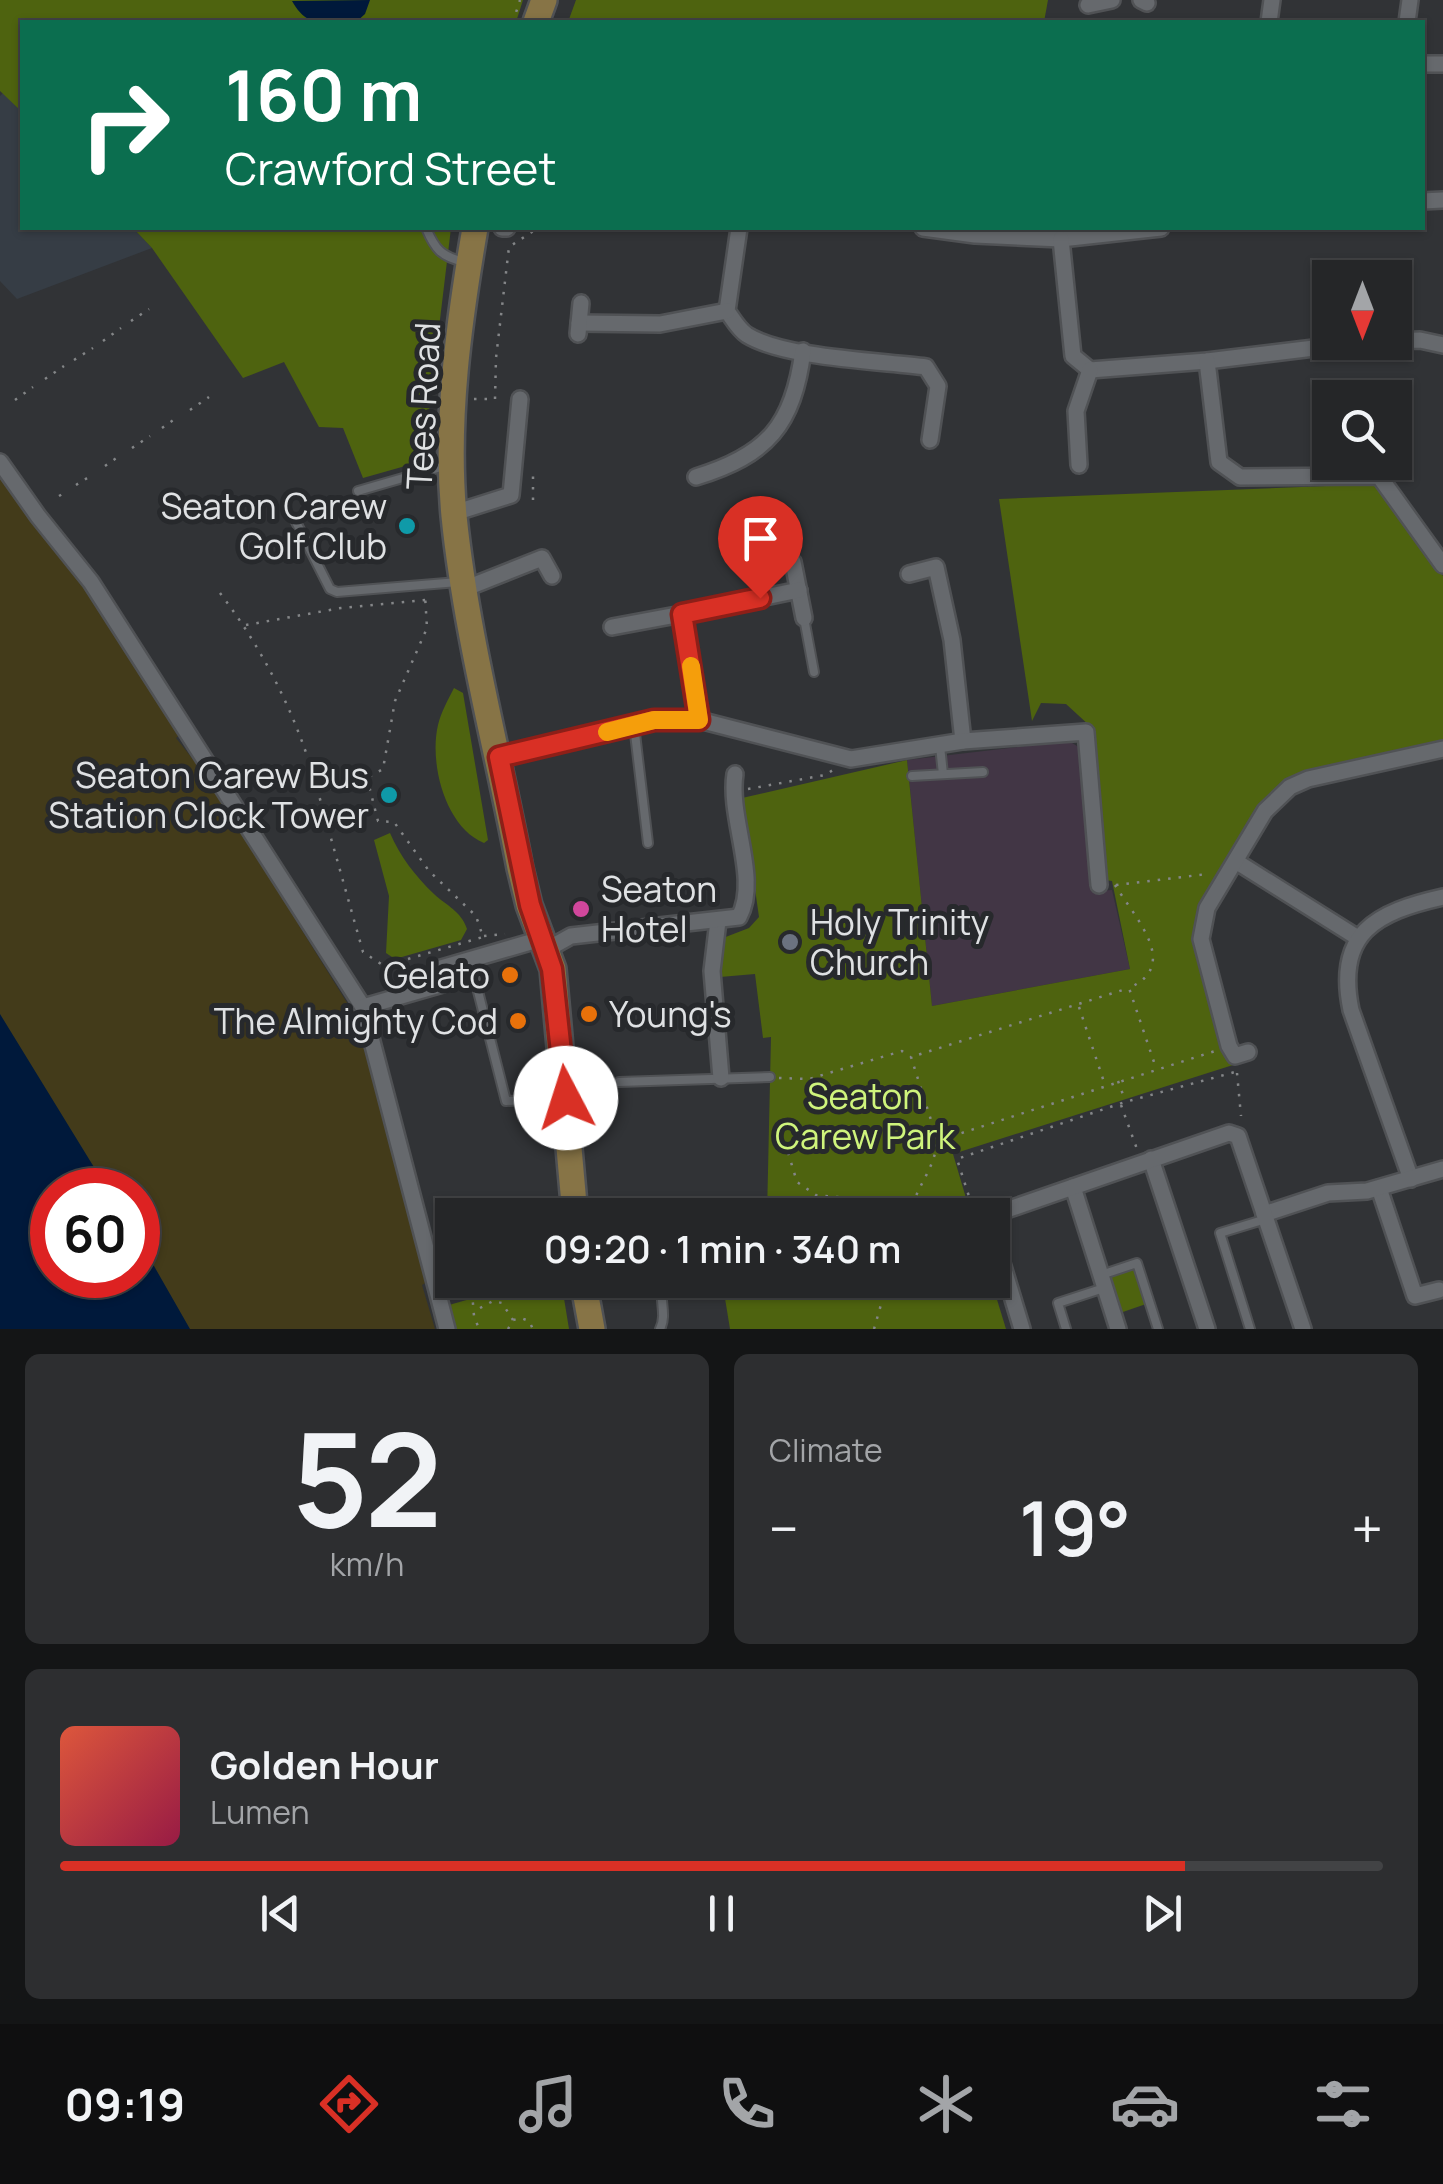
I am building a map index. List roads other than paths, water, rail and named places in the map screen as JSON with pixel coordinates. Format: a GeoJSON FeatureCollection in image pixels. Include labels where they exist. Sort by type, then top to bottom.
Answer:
{"type":"FeatureCollection","features":[{"type":"Feature","properties":{"kind":"main road","name":"Tees Road"},"geometry":{"type":"LineString","coordinates":[[476,230],[458,357],[452,464],[454,514],[463,585],[520,868],[552,969],[575,1198]]}},
{"type":"Feature","properties":{"kind":"main road"},"geometry":{"type":"LineString","coordinates":[[586,1298],[592,1329]]}},
{"type":"Feature","properties":{"kind":"street"},"geometry":{"type":"LineString","coordinates":[[1088,5],[1112,0]]}},
{"type":"Feature","properties":{"kind":"street"},"geometry":{"type":"LineString","coordinates":[[739,230],[727,311],[742,332],[764,343],[802,351],[926,367],[938,386],[930,440]]}},
{"type":"Feature","properties":{"kind":"street"},"geometry":{"type":"LineString","coordinates":[[938,230],[1061,239],[1134,230]]}},
{"type":"Feature","properties":{"kind":"street"},"geometry":{"type":"LineString","coordinates":[[1061,239],[1073,356],[1090,370],[1312,348]]}},
{"type":"Feature","properties":{"kind":"street"},"geometry":{"type":"LineString","coordinates":[[581,303],[578,329],[660,324],[727,311]]}},
{"type":"Feature","properties":{"kind":"street"},"geometry":{"type":"LineString","coordinates":[[1412,340],[1443,345]]}},
{"type":"Feature","properties":{"kind":"street"},"geometry":{"type":"LineString","coordinates":[[706,455],[704,475],[734,465],[760,448],[784,419],[798,382],[802,351]]}},
{"type":"Feature","properties":{"kind":"street"},"geometry":{"type":"LineString","coordinates":[[1207,361],[1220,462],[1240,477],[1379,476],[1443,565]]}},
{"type":"Feature","properties":{"kind":"street"},"geometry":{"type":"LineString","coordinates":[[1079,465],[1076,411],[1090,370]]}},
{"type":"Feature","properties":{"kind":"street"},"geometry":{"type":"LineString","coordinates":[[454,514],[512,495],[520,399]]}},
{"type":"Feature","properties":{"kind":"street"},"geometry":{"type":"LineString","coordinates":[[0,462],[91,582],[362,1007],[447,1329]]}},
{"type":"Feature","properties":{"kind":"street"},"geometry":{"type":"LineString","coordinates":[[933,550],[952,640],[963,741]]}},
{"type":"Feature","properties":{"kind":"street"},"geometry":{"type":"LineString","coordinates":[[463,585],[542,558],[552,576]]}},
{"type":"Feature","properties":{"kind":"street"},"geometry":{"type":"LineString","coordinates":[[793,562],[804,618]]}},
{"type":"Feature","properties":{"kind":"street"},"geometry":{"type":"LineString","coordinates":[[908,574],[936,568]]}},
{"type":"Feature","properties":{"kind":"street"},"geometry":{"type":"LineString","coordinates":[[612,627],[799,590]]}},
{"type":"Feature","properties":{"kind":"street"},"geometry":{"type":"LineString","coordinates":[[682,614],[699,720]]}},
{"type":"Feature","properties":{"kind":"street"},"geometry":{"type":"LineString","coordinates":[[499,757],[654,720],[699,720],[851,760],[963,741],[1086,732],[1108,885]]}},
{"type":"Feature","properties":{"kind":"street"},"geometry":{"type":"LineString","coordinates":[[1248,1052],[1235,1056],[1230,1046],[1200,939],[1207,908],[1265,811],[1290,787],[1308,779],[1443,749]]}},
{"type":"Feature","properties":{"kind":"street"},"geometry":{"type":"LineString","coordinates":[[362,1007],[442,980],[470,960],[571,936],[739,917],[748,896],[732,792],[735,774]]}},
{"type":"Feature","properties":{"kind":"street"},"geometry":{"type":"LineString","coordinates":[[1235,867],[1358,938]]}},
{"type":"Feature","properties":{"kind":"street"},"geometry":{"type":"LineString","coordinates":[[1411,1179],[1351,1010],[1347,990],[1350,957],[1358,938],[1372,922],[1398,908],[1443,897]]}},
{"type":"Feature","properties":{"kind":"street"},"geometry":{"type":"LineString","coordinates":[[718,921],[712,971],[721,1078]]}},
{"type":"Feature","properties":{"kind":"street"},"geometry":{"type":"LineString","coordinates":[[1010,1209],[1145,1156],[1228,1133],[1238,1136],[1303,1329]]}},
{"type":"Feature","properties":{"kind":"street"},"geometry":{"type":"LineString","coordinates":[[1145,1156],[1207,1329]]}},
{"type":"Feature","properties":{"kind":"street"},"geometry":{"type":"LineString","coordinates":[[1265,1216],[1328,1192],[1379,1188],[1443,1168]]}},
{"type":"Feature","properties":{"kind":"street"},"geometry":{"type":"LineString","coordinates":[[1073,1187],[1118,1329]]}},
{"type":"Feature","properties":{"kind":"street"},"geometry":{"type":"LineString","coordinates":[[1379,1188],[1415,1296],[1439,1290]]}},
{"type":"Feature","properties":{"kind":"street"},"geometry":{"type":"LineString","coordinates":[[1010,1289],[1022,1329]]}},
{"type":"Feature","properties":{"kind":"lane"},"geometry":{"type":"LineString","coordinates":[[427,230],[436,250],[451,260],[469,263]]}},
{"type":"Feature","properties":{"kind":"lane"},"geometry":{"type":"LineString","coordinates":[[358,490],[452,464]]}},
{"type":"Feature","properties":{"kind":"lane"},"geometry":{"type":"LineString","coordinates":[[295,520],[330,589],[338,592],[425,584],[463,585]]}},
{"type":"Feature","properties":{"kind":"lane"},"geometry":{"type":"LineString","coordinates":[[804,618],[814,672]]}},
{"type":"Feature","properties":{"kind":"lane"},"geometry":{"type":"LineString","coordinates":[[634,726],[648,843]]}},
{"type":"Feature","properties":{"kind":"lane"},"geometry":{"type":"LineString","coordinates":[[940,746],[943,774]]}},
{"type":"Feature","properties":{"kind":"lane"},"geometry":{"type":"LineString","coordinates":[[912,776],[983,772]]}},
{"type":"Feature","properties":{"kind":"lane"},"geometry":{"type":"LineString","coordinates":[[470,960],[506,1100],[566,1098]]}},
{"type":"Feature","properties":{"kind":"lane"},"geometry":{"type":"LineString","coordinates":[[619,1082],[770,1077]]}},
{"type":"Feature","properties":{"kind":"lane"},"geometry":{"type":"LineString","coordinates":[[1250,1329],[1220,1233],[1265,1216]]}},
{"type":"Feature","properties":{"kind":"lane"},"geometry":{"type":"LineString","coordinates":[[1066,1329],[1058,1303],[1137,1263],[1158,1329]]}},
{"type":"Feature","properties":{"kind":"lane"},"geometry":{"type":"LineString","coordinates":[[660,1329],[662,1298]]}},
{"type":"Feature","properties":{"kind":"water"},"geometry":{"type":"Polygon","coordinates":[[[370,0],[358,20],[312,20],[292,1],[370,0]]]}},
{"type":"Feature","properties":{"kind":"water"},"geometry":{"type":"Polygon","coordinates":[[[0,1014],[94,1168],[30,1168],[30,1298],[160,1298],[160,1276],[190,1329],[0,1329],[0,1014]]]}},
{"type":"Feature","properties":{"kind":"place","name":"Seaton Carew Golf Club"},"geometry":{"type":"Point","coordinates":[407,526]}},
{"type":"Feature","properties":{"kind":"place","name":"Seaton Carew Bus Station Clock Tower"},"geometry":{"type":"Point","coordinates":[389,795]}},
{"type":"Feature","properties":{"kind":"place","name":"Seaton Hotel"},"geometry":{"type":"Point","coordinates":[581,909]}},
{"type":"Feature","properties":{"kind":"place","name":"Holy Trinity Church"},"geometry":{"type":"Point","coordinates":[790,942]}},
{"type":"Feature","properties":{"kind":"place","name":"Gelato"},"geometry":{"type":"Point","coordinates":[510,975]}},
{"type":"Feature","properties":{"kind":"place","name":"Young's"},"geometry":{"type":"Point","coordinates":[589,1014]}},
{"type":"Feature","properties":{"kind":"place","name":"The Almighty Cod"},"geometry":{"type":"Point","coordinates":[518,1021]}},
{"type":"Feature","properties":{"kind":"park label","name":"Seaton Carew Park"},"geometry":{"type":"Point","coordinates":[865,1116]}}]}
